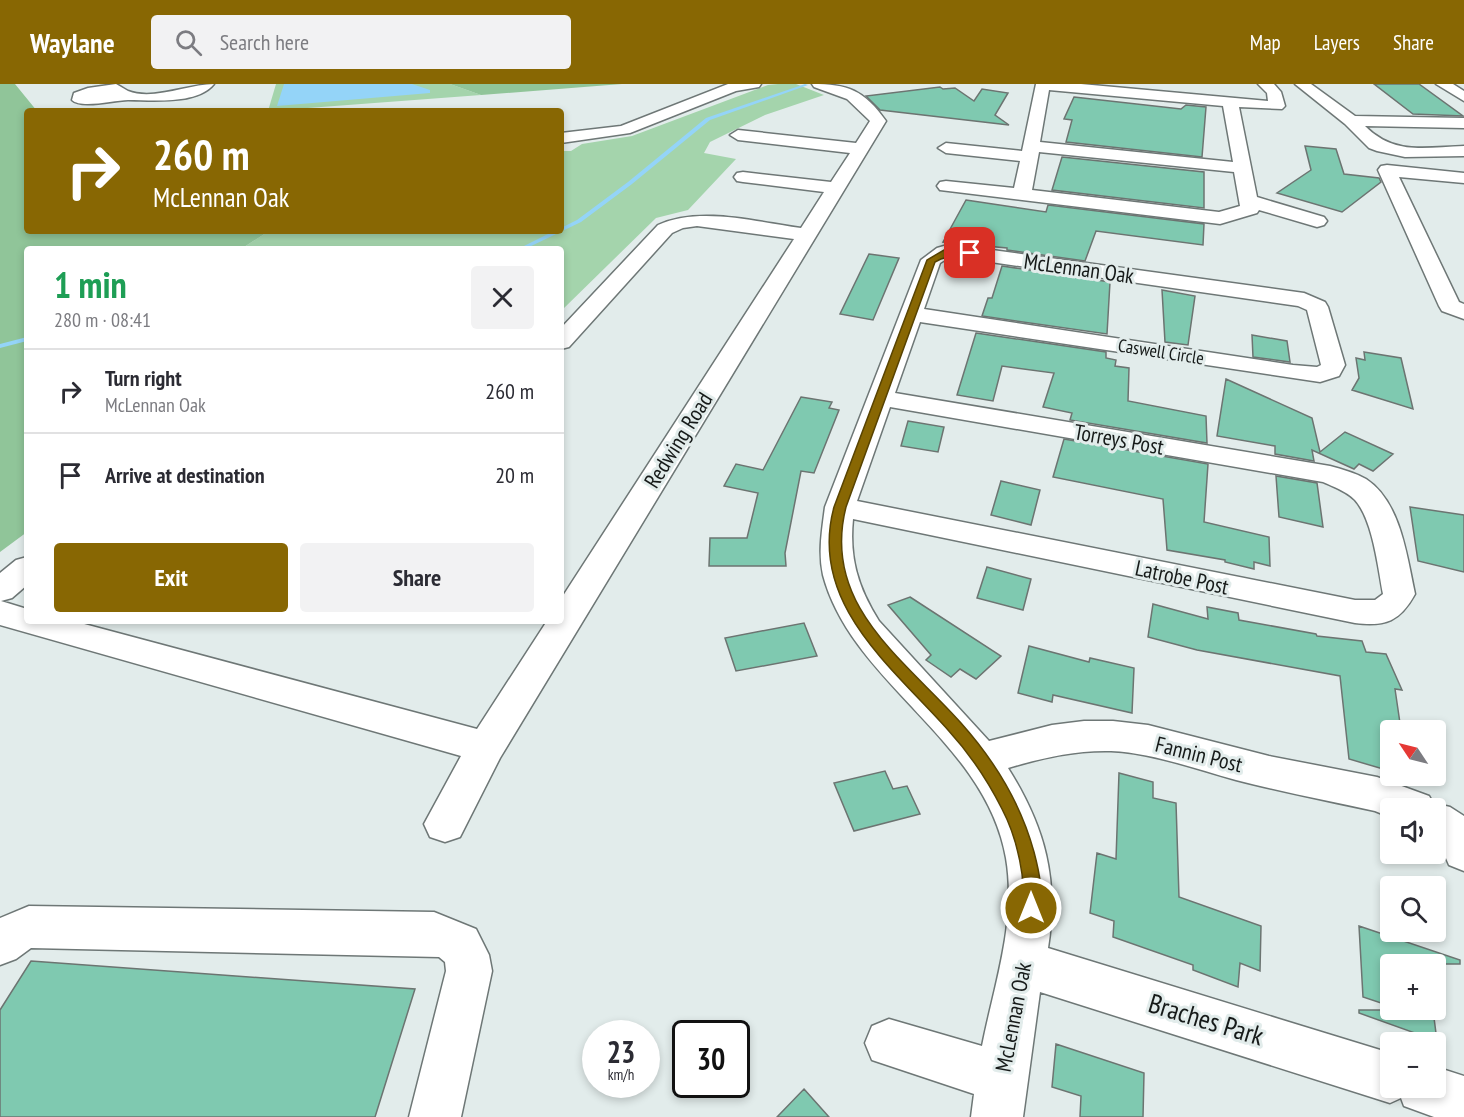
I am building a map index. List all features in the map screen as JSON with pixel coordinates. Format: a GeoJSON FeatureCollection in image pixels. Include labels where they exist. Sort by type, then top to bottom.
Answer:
{"type":"FeatureCollection","features":[{"type":"Feature","properties":{"kind":"street"},"geometry":{"type":"LineString","coordinates":[[177,84],[112,86],[79,96],[80,100],[195,92],[207,84]]}},
{"type":"Feature","properties":{"kind":"street"},"geometry":{"type":"LineString","coordinates":[[568,133],[624,130],[733,86],[754,84]]}},
{"type":"Feature","properties":{"kind":"street","name":"Redwing Road"},"geometry":{"type":"LineString","coordinates":[[564,602],[807,235],[878,121],[865,104],[855,96],[819,84]]}},
{"type":"Feature","properties":{"kind":"street"},"geometry":{"type":"LineString","coordinates":[[1022,194],[1042,85],[1277,106],[1270,89],[1143,84]]}},
{"type":"Feature","properties":{"kind":"street"},"geometry":{"type":"LineString","coordinates":[[1302,84],[1374,143],[1391,149],[1464,151]]}},
{"type":"Feature","properties":{"kind":"street"},"geometry":{"type":"LineString","coordinates":[[1443,84],[1464,97]]}},
{"type":"Feature","properties":{"kind":"street"},"geometry":{"type":"LineString","coordinates":[[112,86],[128,96]]}},
{"type":"Feature","properties":{"kind":"street"},"geometry":{"type":"LineString","coordinates":[[946,186],[1220,218],[1250,209],[1230,102]]}},
{"type":"Feature","properties":{"kind":"street"},"geometry":{"type":"LineString","coordinates":[[1351,122],[1464,123]]}},
{"type":"Feature","properties":{"kind":"street"},"geometry":{"type":"LineString","coordinates":[[738,135],[860,149]]}},
{"type":"Feature","properties":{"kind":"street"},"geometry":{"type":"LineString","coordinates":[[1366,135],[1464,135]]}},
{"type":"Feature","properties":{"kind":"street"},"geometry":{"type":"LineString","coordinates":[[946,148],[1030,151],[1242,168]]}},
{"type":"Feature","properties":{"kind":"street"},"geometry":{"type":"LineString","coordinates":[[1464,178],[1387,170],[1450,306],[1464,312]]}},
{"type":"Feature","properties":{"kind":"street"},"geometry":{"type":"LineString","coordinates":[[743,177],[836,188]]}},
{"type":"Feature","properties":{"kind":"street"},"geometry":{"type":"LineString","coordinates":[[1249,201],[1317,221]]}},
{"type":"Feature","properties":{"kind":"street"},"geometry":{"type":"LineString","coordinates":[[564,339],[665,229],[678,223],[697,220],[807,235]]}},
{"type":"Feature","properties":{"kind":"street","name":"McLennan Oak"},"geometry":{"type":"LineString","coordinates":[[999,1097],[1022,963],[1031,926],[1031,874],[1021,835],[1009,806],[981,759],[955,727],[871,639],[855,612],[839,577],[834,547],[835,524],[840,507],[910,314],[931,260],[937,255],[950,251],[1304,300]]}},
{"type":"Feature","properties":{"kind":"street","name":"Caswell Circle"},"geometry":{"type":"LineString","coordinates":[[910,314],[1320,375],[1330,371],[1334,365],[1332,355],[1317,308],[1304,300]]}},
{"type":"Feature","properties":{"kind":"street","name":"Torreys Post"},"geometry":{"type":"LineString","coordinates":[[880,398],[1330,475],[1356,486]]}},
{"type":"Feature","properties":{"kind":"street","name":"Latrobe Post"},"geometry":{"type":"LineString","coordinates":[[840,507],[1323,605],[1377,613],[1386,611],[1395,604],[1399,594],[1383,527],[1375,508],[1364,492],[1356,486]]}},
{"type":"Feature","properties":{"kind":"street"},"geometry":{"type":"LineString","coordinates":[[0,590],[24,570]]}},
{"type":"Feature","properties":{"kind":"street"},"geometry":{"type":"LineString","coordinates":[[0,614],[24,620]]}},
{"type":"Feature","properties":{"kind":"street"},"geometry":{"type":"LineString","coordinates":[[38,624],[486,747]]}},
{"type":"Feature","properties":{"kind":"street","name":"Redwing Road"},"geometry":{"type":"LineString","coordinates":[[445,824],[552,624]]}},
{"type":"Feature","properties":{"kind":"street","name":"Fannin Post"},"geometry":{"type":"LineString","coordinates":[[981,759],[1052,740],[1113,735],[1148,741],[1388,798]]}},
{"type":"Feature","properties":{"kind":"street"},"geometry":{"type":"LineString","coordinates":[[1446,826],[1461,842],[1464,852]]}},
{"type":"Feature","properties":{"kind":"street"},"geometry":{"type":"LineString","coordinates":[[0,943],[11,934],[29,927],[434,934],[457,940],[468,956],[470,971],[435,1117]]}},
{"type":"Feature","properties":{"kind":"street","name":"Braches Park"},"geometry":{"type":"LineString","coordinates":[[1022,963],[1380,1075]]}},
{"type":"Feature","properties":{"kind":"street"},"geometry":{"type":"LineString","coordinates":[[889,1043],[999,1097]]}},
{"type":"Feature","properties":{"kind":"street"},"geometry":{"type":"LineString","coordinates":[[1446,1095],[1464,1101]]}},
{"type":"Feature","properties":{"kind":"green space"},"geometry":{"type":"Polygon","coordinates":[[[0,84],[15,84],[35,108],[24,108],[24,234],[264,234],[246,246],[24,246],[24,534],[0,552],[0,84]]]}},
{"type":"Feature","properties":{"kind":"green space"},"geometry":{"type":"Polygon","coordinates":[[[276,84],[450,84],[481,95],[308,108],[269,108],[276,84]]]}},
{"type":"Feature","properties":{"kind":"green space"},"geometry":{"type":"Polygon","coordinates":[[[450,84],[622,84],[481,95],[450,84]]]}},
{"type":"Feature","properties":{"kind":"green space"},"geometry":{"type":"Polygon","coordinates":[[[796,84],[824,95],[765,115],[710,142],[704,153],[736,159],[688,210],[656,218],[564,308],[564,246],[246,246],[264,234],[564,234],[564,151],[571,151],[582,144],[632,136],[768,85],[796,84]]]}},
{"type":"Feature","properties":{"kind":"water"},"geometry":{"type":"Polygon","coordinates":[[[284,84],[412,84],[430,90],[430,93],[277,106],[284,84]]]}},
{"type":"Feature","properties":{"kind":"building"},"geometry":{"type":"Polygon","coordinates":[[[1374,84],[1419,84],[1463,116],[1413,114],[1374,84]]]}},
{"type":"Feature","properties":{"kind":"building"},"geometry":{"type":"Polygon","coordinates":[[[940,87],[955,88],[974,101],[982,89],[1008,93],[995,115],[1009,125],[880,110],[866,96],[940,87]]]}},
{"type":"Feature","properties":{"kind":"building"},"geometry":{"type":"Polygon","coordinates":[[[1074,97],[1181,109],[1186,105],[1206,107],[1202,157],[1066,142],[1072,120],[1064,119],[1074,97]]]}},
{"type":"Feature","properties":{"kind":"building"},"geometry":{"type":"Polygon","coordinates":[[[1305,146],[1336,149],[1344,174],[1379,178],[1381,182],[1342,212],[1277,193],[1311,170],[1305,146]]]}},
{"type":"Feature","properties":{"kind":"building"},"geometry":{"type":"Polygon","coordinates":[[[1062,157],[1204,172],[1204,208],[1052,190],[1062,157]]]}},
{"type":"Feature","properties":{"kind":"building"},"geometry":{"type":"Polygon","coordinates":[[[966,200],[1046,212],[1048,205],[1204,224],[1203,245],[1096,231],[1085,261],[1007,250],[1007,248],[943,242],[966,200]]]}},
{"type":"Feature","properties":{"kind":"building"},"geometry":{"type":"Polygon","coordinates":[[[869,254],[899,258],[873,320],[840,314],[869,254]]]}},
{"type":"Feature","properties":{"kind":"building"},"geometry":{"type":"Polygon","coordinates":[[[1002,266],[1110,282],[1107,334],[982,316],[988,298],[992,298],[1002,266]]]}},
{"type":"Feature","properties":{"kind":"building"},"geometry":{"type":"Polygon","coordinates":[[[1162,290],[1195,296],[1188,345],[1165,342],[1162,290]]]}},
{"type":"Feature","properties":{"kind":"building"},"geometry":{"type":"Polygon","coordinates":[[[976,333],[1106,352],[1106,358],[1116,360],[1115,366],[1129,368],[1128,401],[1206,416],[1207,443],[1070,420],[1072,413],[1043,407],[1054,373],[1002,366],[993,401],[957,395],[976,333]]]}},
{"type":"Feature","properties":{"kind":"building"},"geometry":{"type":"Polygon","coordinates":[[[1252,335],[1287,341],[1290,362],[1253,357],[1252,335]]]}},
{"type":"Feature","properties":{"kind":"building"},"geometry":{"type":"Polygon","coordinates":[[[1364,352],[1401,358],[1413,409],[1352,390],[1359,378],[1356,358],[1365,360],[1364,352]]]}},
{"type":"Feature","properties":{"kind":"building"},"geometry":{"type":"Polygon","coordinates":[[[1226,379],[1312,418],[1320,452],[1345,432],[1393,454],[1373,471],[1359,464],[1354,469],[1312,450],[1314,461],[1275,454],[1275,446],[1217,436],[1226,379]]]}},
{"type":"Feature","properties":{"kind":"building"},"geometry":{"type":"Polygon","coordinates":[[[801,397],[832,402],[829,408],[839,410],[814,473],[801,471],[785,553],[786,566],[709,566],[710,538],[747,538],[758,493],[724,486],[736,464],[763,470],[801,397]]]}},
{"type":"Feature","properties":{"kind":"building"},"geometry":{"type":"Polygon","coordinates":[[[908,421],[944,427],[938,452],[901,446],[908,421]]]}},
{"type":"Feature","properties":{"kind":"building"},"geometry":{"type":"Polygon","coordinates":[[[1064,439],[1208,464],[1204,522],[1269,537],[1270,566],[1254,562],[1254,569],[1225,562],[1225,560],[1167,550],[1163,499],[1053,477],[1064,439]]]}},
{"type":"Feature","properties":{"kind":"building"},"geometry":{"type":"Polygon","coordinates":[[[1276,476],[1317,483],[1323,527],[1279,517],[1276,476]]]}},
{"type":"Feature","properties":{"kind":"building"},"geometry":{"type":"Polygon","coordinates":[[[1001,481],[1040,490],[1031,525],[991,515],[1001,481]]]}},
{"type":"Feature","properties":{"kind":"building"},"geometry":{"type":"Polygon","coordinates":[[[1410,507],[1464,515],[1464,572],[1418,561],[1410,507]]]}},
{"type":"Feature","properties":{"kind":"building"},"geometry":{"type":"Polygon","coordinates":[[[987,567],[1031,579],[1023,610],[977,598],[987,567]]]}},
{"type":"Feature","properties":{"kind":"building"},"geometry":{"type":"Polygon","coordinates":[[[910,597],[1001,656],[976,679],[960,669],[951,677],[926,660],[931,655],[888,605],[910,597]]]}},
{"type":"Feature","properties":{"kind":"building"},"geometry":{"type":"Polygon","coordinates":[[[1153,604],[1208,619],[1207,607],[1238,613],[1239,620],[1317,636],[1362,641],[1366,652],[1386,654],[1402,690],[1395,689],[1400,720],[1380,720],[1380,768],[1349,759],[1340,676],[1197,650],[1148,637],[1153,604]]]}},
{"type":"Feature","properties":{"kind":"building"},"geometry":{"type":"Polygon","coordinates":[[[804,623],[817,656],[736,671],[725,638],[804,623]]]}},
{"type":"Feature","properties":{"kind":"building"},"geometry":{"type":"Polygon","coordinates":[[[1029,646],[1089,662],[1090,658],[1134,668],[1132,713],[1053,695],[1052,702],[1018,693],[1029,646]]]}},
{"type":"Feature","properties":{"kind":"building"},"geometry":{"type":"Polygon","coordinates":[[[885,771],[893,789],[907,786],[920,814],[854,831],[834,783],[885,771]]]}},
{"type":"Feature","properties":{"kind":"building"},"geometry":{"type":"Polygon","coordinates":[[[1119,773],[1153,782],[1153,798],[1176,803],[1179,897],[1261,926],[1260,971],[1240,963],[1238,987],[1193,970],[1193,965],[1113,937],[1114,921],[1090,913],[1097,853],[1116,859],[1119,773]]]}},
{"type":"Feature","properties":{"kind":"building"},"geometry":{"type":"Polygon","coordinates":[[[1359,926],[1380,933],[1380,942],[1407,942],[1442,954],[1380,954],[1380,1003],[1363,997],[1359,926]]]}},
{"type":"Feature","properties":{"kind":"building"},"geometry":{"type":"Polygon","coordinates":[[[1446,955],[1460,960],[1460,964],[1446,964],[1446,955]]]}},
{"type":"Feature","properties":{"kind":"building"},"geometry":{"type":"Polygon","coordinates":[[[31,961],[415,989],[375,1117],[0,1117],[0,1010],[31,961]]]}},
{"type":"Feature","properties":{"kind":"building"},"geometry":{"type":"Polygon","coordinates":[[[1359,1010],[1380,1010],[1380,1020],[1434,1020],[1436,1032],[1412,1032],[1359,1013],[1359,1010]]]}},
{"type":"Feature","properties":{"kind":"building"},"geometry":{"type":"Polygon","coordinates":[[[1056,1044],[1144,1073],[1143,1117],[1080,1117],[1081,1096],[1052,1087],[1056,1044]]]}},
{"type":"Feature","properties":{"kind":"building"},"geometry":{"type":"Polygon","coordinates":[[[804,1089],[829,1117],[777,1117],[804,1089]]]}},
{"type":"Feature","properties":{"kind":"waterway"},"geometry":{"type":"LineString","coordinates":[[564,228],[579,221],[630,183],[708,119],[806,85]]}},
{"type":"Feature","properties":{"kind":"waterway"},"geometry":{"type":"LineString","coordinates":[[527,246],[552,234]]}},
{"type":"Feature","properties":{"kind":"waterway"},"geometry":{"type":"LineString","coordinates":[[0,346],[24,340]]}},
{"type":"Feature","properties":{"kind":"route"},"geometry":{"type":"LineString","coordinates":[[970,253],[944,252],[931,260],[840,507],[835,524],[834,547],[839,577],[855,612],[871,639],[955,727],[981,759],[1009,806],[1021,835],[1031,874],[1031,908]]}}]}
